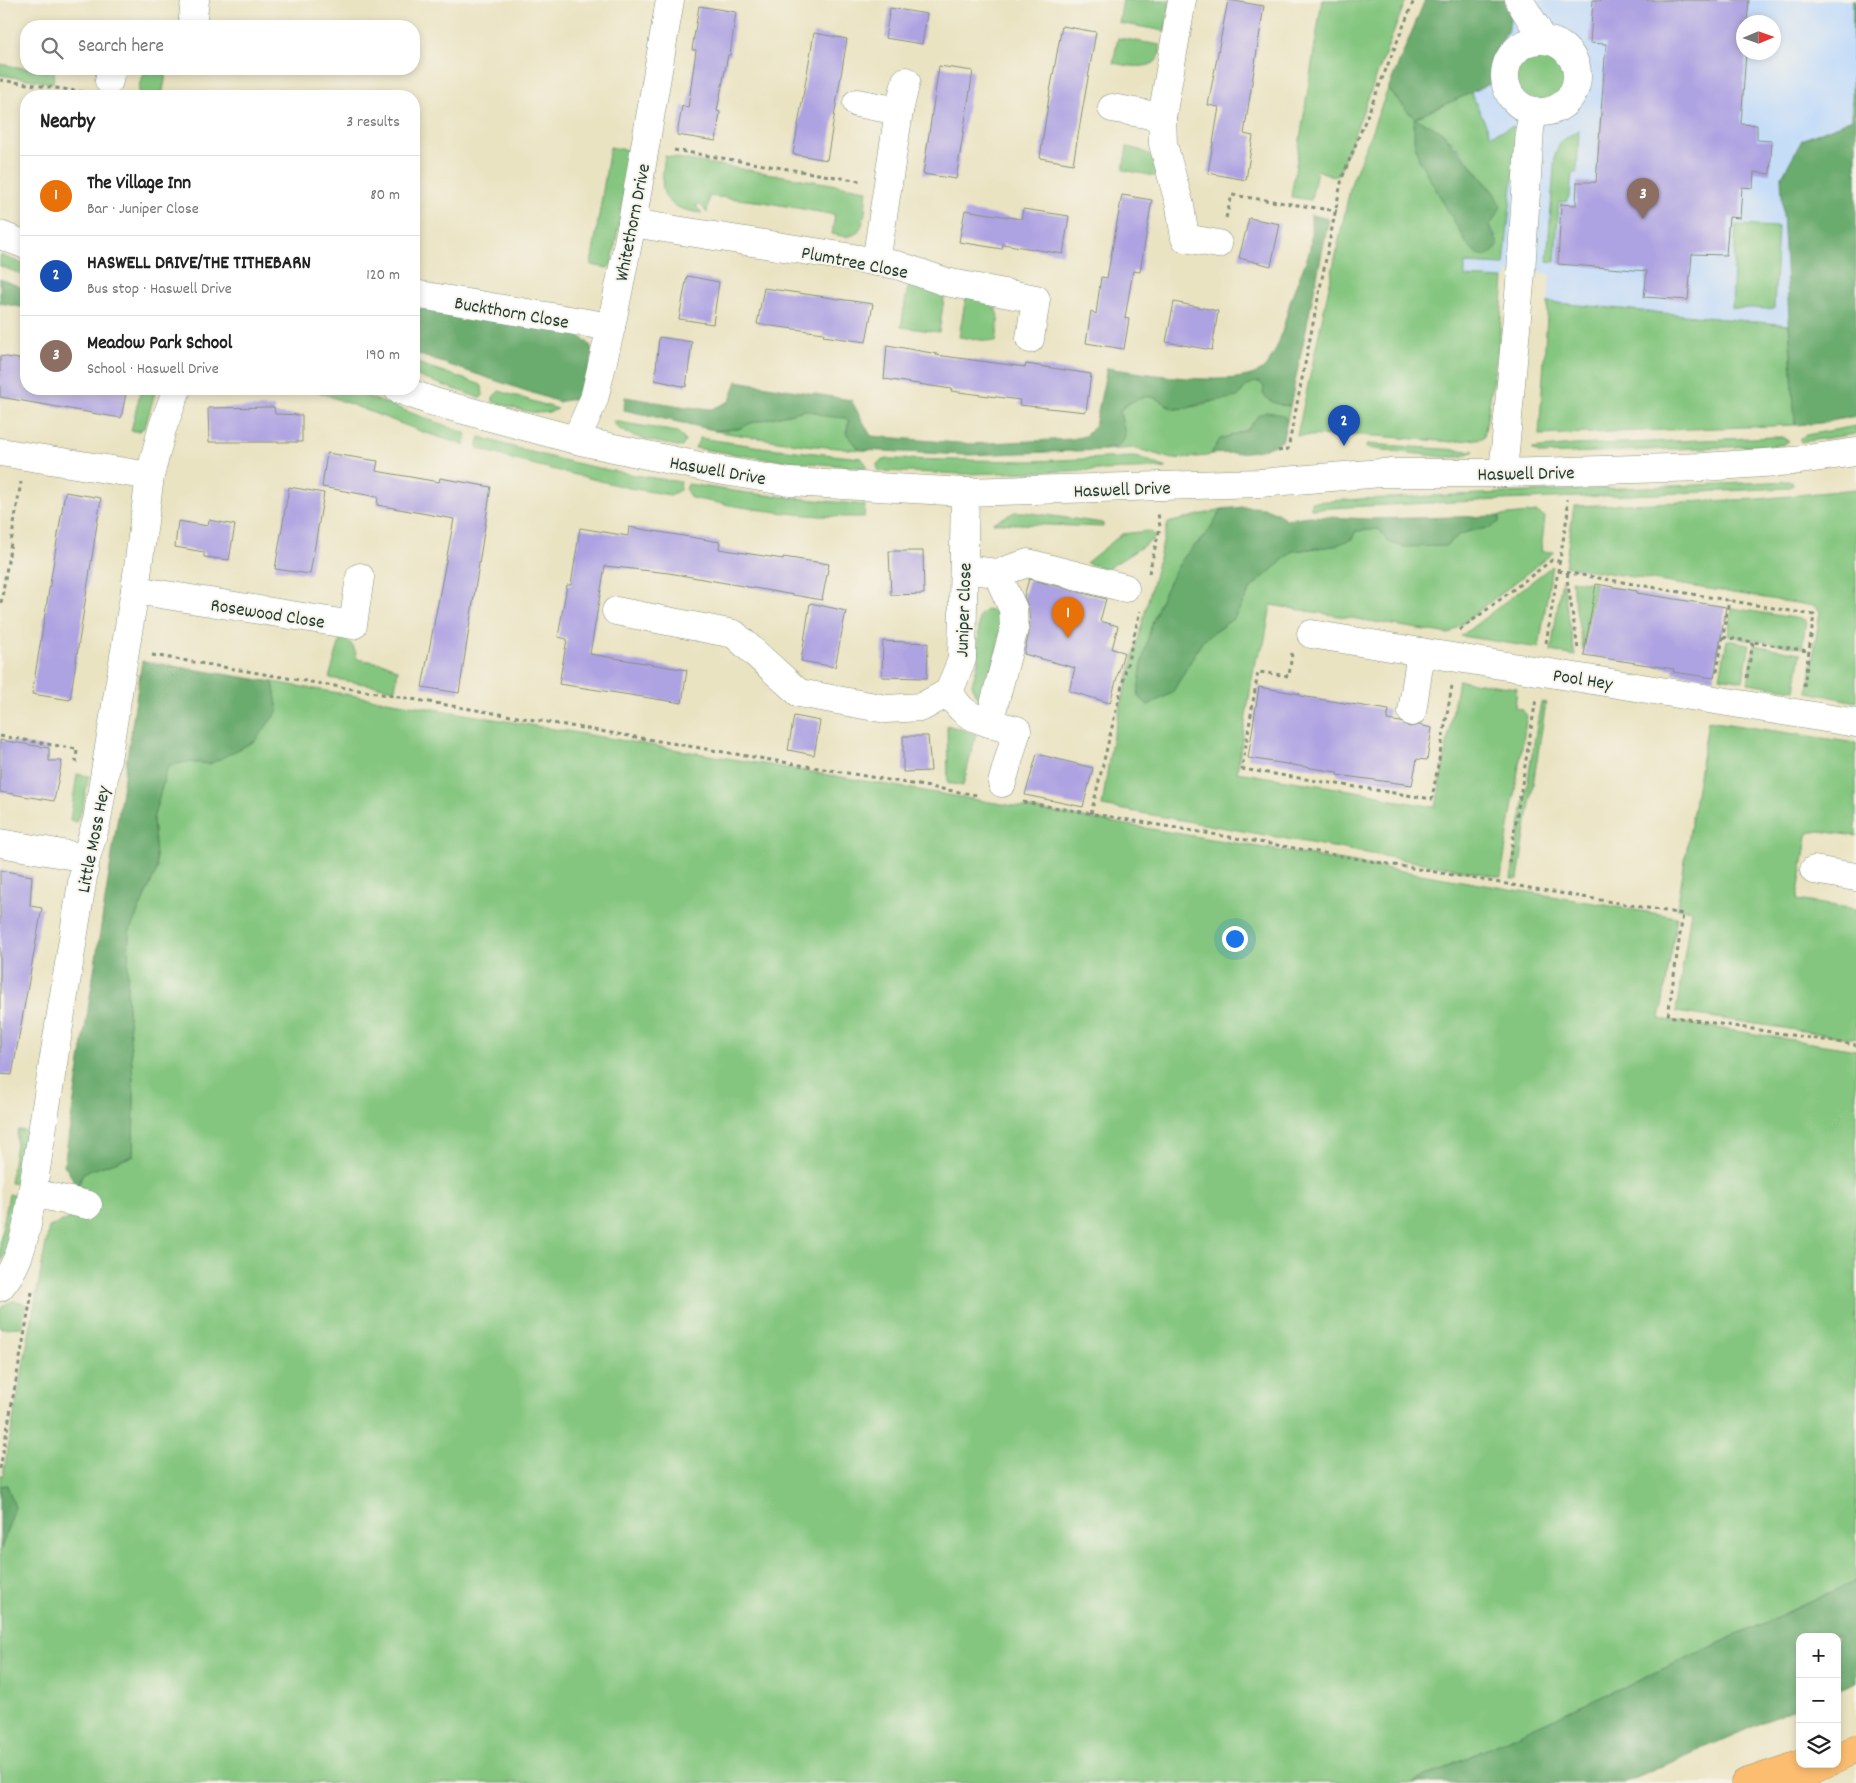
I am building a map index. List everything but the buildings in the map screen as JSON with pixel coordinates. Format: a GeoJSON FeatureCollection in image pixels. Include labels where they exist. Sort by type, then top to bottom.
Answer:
{"type":"FeatureCollection","features":[{"type":"Feature","properties":{"kind":"highway"},"geometry":{"type":"LineString","coordinates":[[1841,1752],[1856,1748]]}},
{"type":"Feature","properties":{"kind":"highway"},"geometry":{"type":"LineString","coordinates":[[1841,1756],[1856,1748]]}},
{"type":"Feature","properties":{"kind":"highway"},"geometry":{"type":"LineString","coordinates":[[1745,1783],[1796,1766]]}},
{"type":"Feature","properties":{"kind":"highway"},"geometry":{"type":"LineString","coordinates":[[1790,1783],[1818,1768]]}},
{"type":"Feature","properties":{"kind":"street"},"geometry":{"type":"LineString","coordinates":[[193,20],[195,0]]}},
{"type":"Feature","properties":{"kind":"street","name":"Whitethorn Drive"},"geometry":{"type":"LineString","coordinates":[[576,440],[594,399],[611,327],[632,223],[670,0]]}},
{"type":"Feature","properties":{"kind":"street"},"geometry":{"type":"LineString","coordinates":[[1182,0],[1162,116],[1164,144],[1180,206],[1185,238],[1218,244]]}},
{"type":"Feature","properties":{"kind":"street"},"geometry":{"type":"LineString","coordinates":[[1519,0],[1537,29],[1538,40]]}},
{"type":"Feature","properties":{"kind":"street"},"geometry":{"type":"LineString","coordinates":[[1538,40],[1551,41],[1562,46],[1571,55],[1576,66],[1575,90],[1568,100],[1558,108],[1547,112],[1534,111],[1514,100],[1505,80],[1506,68],[1510,58],[1527,42],[1538,40]]}},
{"type":"Feature","properties":{"kind":"street"},"geometry":{"type":"LineString","coordinates":[[876,262],[898,111],[906,80]]}},
{"type":"Feature","properties":{"kind":"street"},"geometry":{"type":"LineString","coordinates":[[857,103],[898,111]]}},
{"type":"Feature","properties":{"kind":"street"},"geometry":{"type":"LineString","coordinates":[[1112,108],[1162,116]]}},
{"type":"Feature","properties":{"kind":"street"},"geometry":{"type":"LineString","coordinates":[[1504,473],[1521,272],[1530,128],[1534,111]]}},
{"type":"Feature","properties":{"kind":"street","name":"Plumtree Close"},"geometry":{"type":"LineString","coordinates":[[632,223],[876,262],[897,266],[946,282],[1036,299],[1030,339]]}},
{"type":"Feature","properties":{"kind":"street"},"geometry":{"type":"LineString","coordinates":[[0,235],[20,243]]}},
{"type":"Feature","properties":{"kind":"street","name":"Buckthorn Close"},"geometry":{"type":"LineString","coordinates":[[420,295],[611,327]]}},
{"type":"Feature","properties":{"kind":"street","name":"Little Moss Hey"},"geometry":{"type":"LineString","coordinates":[[0,1287],[16,1263],[23,1248],[86,858],[96,820],[125,651],[150,476],[162,429],[175,395]]}},
{"type":"Feature","properties":{"kind":"street","name":"Haswell Drive"},"geometry":{"type":"LineString","coordinates":[[415,395],[434,402],[576,440],[718,470],[790,482],[965,492],[1260,483],[1381,473],[1504,473],[1723,465],[1793,461],[1856,452]]}},
{"type":"Feature","properties":{"kind":"street"},"geometry":{"type":"LineString","coordinates":[[13,454],[150,476]]}},
{"type":"Feature","properties":{"kind":"street","name":"Juniper Close"},"geometry":{"type":"LineString","coordinates":[[949,692],[962,659],[965,492]]}},
{"type":"Feature","properties":{"kind":"street"},"geometry":{"type":"LineString","coordinates":[[964,569],[997,573],[1028,563],[1138,593]]}},
{"type":"Feature","properties":{"kind":"street"},"geometry":{"type":"LineString","coordinates":[[989,723],[1014,629],[1013,609],[997,573]]}},
{"type":"Feature","properties":{"kind":"street","name":"Rosewood Close"},"geometry":{"type":"LineString","coordinates":[[135,590],[353,626],[360,577]]}},
{"type":"Feature","properties":{"kind":"street"},"geometry":{"type":"LineString","coordinates":[[616,611],[734,634],[799,693],[886,709],[922,708],[949,692],[957,705],[966,714],[989,723],[1016,730],[1000,793]]}},
{"type":"Feature","properties":{"kind":"street","name":"Pool Hey"},"geometry":{"type":"LineString","coordinates":[[1310,634],[1856,723]]}},
{"type":"Feature","properties":{"kind":"street"},"geometry":{"type":"LineString","coordinates":[[1412,712],[1421,652]]}},
{"type":"Feature","properties":{"kind":"street"},"geometry":{"type":"LineString","coordinates":[[0,843],[86,858]]}},
{"type":"Feature","properties":{"kind":"street"},"geometry":{"type":"LineString","coordinates":[[1814,870],[1856,877]]}},
{"type":"Feature","properties":{"kind":"street"},"geometry":{"type":"LineString","coordinates":[[32,1193],[88,1205]]}},
{"type":"Feature","properties":{"kind":"path"},"geometry":{"type":"LineString","coordinates":[[1271,453],[1288,449],[1337,211],[1342,178],[1414,0]]}},
{"type":"Feature","properties":{"kind":"path"},"geometry":{"type":"LineString","coordinates":[[85,90],[110,75]]}},
{"type":"Feature","properties":{"kind":"path"},"geometry":{"type":"LineString","coordinates":[[0,80],[68,90]]}},
{"type":"Feature","properties":{"kind":"path"},"geometry":{"type":"LineString","coordinates":[[645,145],[887,186]]}},
{"type":"Feature","properties":{"kind":"path"},"geometry":{"type":"LineString","coordinates":[[1218,244],[1232,195],[1337,211]]}},
{"type":"Feature","properties":{"kind":"path"},"geometry":{"type":"LineString","coordinates":[[1,603],[13,454]]}},
{"type":"Feature","properties":{"kind":"path"},"geometry":{"type":"LineString","coordinates":[[1091,814],[1138,593],[1160,527],[1153,487]]}},
{"type":"Feature","properties":{"kind":"path"},"geometry":{"type":"LineString","coordinates":[[1310,634],[1295,632],[1289,676],[1258,672],[1242,769],[1432,799],[1453,657],[1454,635],[1552,560],[1560,561]]}},
{"type":"Feature","properties":{"kind":"path"},"geometry":{"type":"LineString","coordinates":[[1558,571],[1814,615],[1800,714]]}},
{"type":"Feature","properties":{"kind":"path"},"geometry":{"type":"LineString","coordinates":[[1568,573],[1567,579],[1579,657],[1576,677]]}},
{"type":"Feature","properties":{"kind":"path"},"geometry":{"type":"LineString","coordinates":[[1713,699],[1729,600]]}},
{"type":"Feature","properties":{"kind":"path"},"geometry":{"type":"LineString","coordinates":[[1723,637],[1808,651]]}},
{"type":"Feature","properties":{"kind":"path"},"geometry":{"type":"LineString","coordinates":[[1743,704],[1753,642]]}},
{"type":"Feature","properties":{"kind":"path"},"geometry":{"type":"LineString","coordinates":[[125,651],[1000,793],[1091,814],[1683,914],[1668,1016],[1856,1045]]}},
{"type":"Feature","properties":{"kind":"path"},"geometry":{"type":"LineString","coordinates":[[0,736],[78,748],[76,761],[106,765]]}},
{"type":"Feature","properties":{"kind":"path"},"geometry":{"type":"LineString","coordinates":[[0,1469],[33,1290]]}},
{"type":"Feature","properties":{"kind":"shaded area"},"geometry":{"type":"Polygon","coordinates":[[[1425,0],[1853,0],[1852,119],[1802,140],[1781,178],[1795,425],[1539,435],[1550,274],[1508,272],[1507,279],[1464,277],[1465,262],[1388,89],[1425,0]]]}},
{"type":"Feature","properties":{"kind":"green space"},"geometry":{"type":"Polygon","coordinates":[[[1123,0],[1170,0],[1165,31],[1119,23],[1123,0]]]}},
{"type":"Feature","properties":{"kind":"green space"},"geometry":{"type":"Polygon","coordinates":[[[1322,0],[1406,0],[1338,176],[1332,176],[1317,170],[1311,200],[1291,197],[1322,0]]]}},
{"type":"Feature","properties":{"kind":"green space"},"geometry":{"type":"Polygon","coordinates":[[[1425,0],[1505,0],[1510,13],[1506,34],[1491,61],[1489,71],[1492,83],[1415,118],[1442,132],[1494,193],[1501,206],[1489,226],[1496,239],[1497,246],[1496,249],[1486,256],[1477,254],[1467,244],[1419,160],[1414,140],[1414,118],[1388,89],[1425,0]]]}},
{"type":"Feature","properties":{"kind":"green space"},"geometry":{"type":"Polygon","coordinates":[[[1853,0],[1856,0],[1856,416],[1821,423],[1795,425],[1781,178],[1802,140],[1852,119],[1853,0]]]}},
{"type":"Feature","properties":{"kind":"green space"},"geometry":{"type":"Polygon","coordinates":[[[1118,38],[1160,45],[1160,54],[1157,60],[1144,66],[1128,66],[1113,63],[1118,38]]]}},
{"type":"Feature","properties":{"kind":"green space"},"geometry":{"type":"Polygon","coordinates":[[[1541,50],[1551,52],[1559,58],[1565,66],[1567,76],[1565,86],[1559,94],[1551,100],[1541,102],[1531,100],[1523,94],[1517,86],[1515,76],[1517,66],[1523,58],[1531,52],[1541,50]]]}},
{"type":"Feature","properties":{"kind":"green space"},"geometry":{"type":"Polygon","coordinates":[[[0,64],[20,67],[20,75],[54,75],[53,83],[0,75],[0,64]]]}},
{"type":"Feature","properties":{"kind":"green space"},"geometry":{"type":"Polygon","coordinates":[[[144,75],[166,75],[163,90],[139,90],[144,75]]]}},
{"type":"Feature","properties":{"kind":"green space"},"geometry":{"type":"Polygon","coordinates":[[[1388,89],[1414,118],[1471,93],[1491,135],[1513,126],[1517,138],[1504,265],[1465,263],[1465,277],[1504,279],[1500,334],[1484,438],[1453,442],[1363,435],[1297,436],[1351,184],[1388,89]],[[1415,118],[1444,201],[1467,244],[1496,236],[1489,226],[1496,217],[1494,193],[1442,132],[1415,118]]]}},
{"type":"Feature","properties":{"kind":"green space"},"geometry":{"type":"Polygon","coordinates":[[[1579,130],[1577,173],[1572,173],[1570,195],[1566,202],[1559,202],[1555,262],[1547,261],[1555,154],[1560,142],[1579,130]]]}},
{"type":"Feature","properties":{"kind":"green space"},"geometry":{"type":"Polygon","coordinates":[[[610,147],[627,150],[630,155],[612,264],[608,268],[591,265],[610,147]]]}},
{"type":"Feature","properties":{"kind":"green space"},"geometry":{"type":"Polygon","coordinates":[[[1127,147],[1148,154],[1159,174],[1155,176],[1123,170],[1127,147]]]}},
{"type":"Feature","properties":{"kind":"green space"},"geometry":{"type":"Polygon","coordinates":[[[665,156],[867,190],[862,224],[855,234],[841,236],[832,234],[835,215],[764,202],[709,196],[707,213],[700,204],[696,206],[702,213],[688,211],[670,203],[666,197],[662,180],[665,156]]]}},
{"type":"Feature","properties":{"kind":"green space"},"geometry":{"type":"Polygon","coordinates":[[[1311,215],[1329,219],[1290,406],[1269,400],[1263,394],[1264,387],[1260,382],[1247,386],[1238,397],[1202,403],[1188,408],[1173,409],[1154,397],[1146,396],[1129,403],[1120,410],[1125,436],[1120,444],[1113,447],[1103,450],[967,455],[860,450],[846,433],[849,421],[845,418],[824,416],[804,410],[751,423],[738,429],[714,430],[624,410],[625,397],[712,409],[730,401],[737,381],[851,400],[871,436],[970,444],[1072,439],[1085,436],[1095,426],[1107,368],[1165,376],[1215,379],[1237,378],[1255,374],[1266,366],[1275,352],[1292,296],[1309,252],[1311,215]]]}},
{"type":"Feature","properties":{"kind":"green space"},"geometry":{"type":"Polygon","coordinates":[[[1736,225],[1778,227],[1774,309],[1732,308],[1736,225]]]}},
{"type":"Feature","properties":{"kind":"green space"},"geometry":{"type":"Polygon","coordinates":[[[0,255],[20,263],[20,274],[0,266],[0,255]]]}},
{"type":"Feature","properties":{"kind":"green space"},"geometry":{"type":"Polygon","coordinates":[[[0,279],[20,287],[20,307],[0,303],[0,279]]]}},
{"type":"Feature","properties":{"kind":"green space"},"geometry":{"type":"Polygon","coordinates":[[[912,281],[945,292],[939,332],[901,327],[907,291],[912,281]]]}},
{"type":"Feature","properties":{"kind":"green space"},"geometry":{"type":"Polygon","coordinates":[[[966,296],[986,301],[996,309],[998,322],[996,342],[959,337],[966,296]]]}},
{"type":"Feature","properties":{"kind":"green space"},"geometry":{"type":"Polygon","coordinates":[[[1548,302],[1789,325],[1795,425],[1539,435],[1548,302]]]}},
{"type":"Feature","properties":{"kind":"green space"},"geometry":{"type":"Polygon","coordinates":[[[420,308],[575,334],[584,339],[591,347],[592,357],[584,387],[579,396],[559,402],[420,355],[420,308]]]}},
{"type":"Feature","properties":{"kind":"green space"},"geometry":{"type":"Polygon","coordinates":[[[420,364],[479,384],[482,386],[483,396],[480,398],[420,377],[420,364]]]}},
{"type":"Feature","properties":{"kind":"green space"},"geometry":{"type":"Polygon","coordinates":[[[1254,382],[1260,382],[1280,405],[1290,406],[1287,421],[1284,416],[1259,415],[1247,430],[1220,439],[1211,454],[1207,456],[1172,459],[1135,448],[1103,450],[1118,447],[1125,434],[1120,410],[1136,400],[1152,397],[1172,408],[1186,408],[1216,400],[1254,382]]]}},
{"type":"Feature","properties":{"kind":"green space"},"geometry":{"type":"Polygon","coordinates":[[[499,391],[558,409],[542,413],[493,402],[493,397],[499,391]]]}},
{"type":"Feature","properties":{"kind":"green space"},"geometry":{"type":"Polygon","coordinates":[[[140,395],[154,395],[145,427],[139,431],[131,431],[140,395]]]}},
{"type":"Feature","properties":{"kind":"green space"},"geometry":{"type":"Polygon","coordinates":[[[327,395],[363,395],[467,435],[464,445],[423,432],[327,395]]]}},
{"type":"Feature","properties":{"kind":"green space"},"geometry":{"type":"Polygon","coordinates":[[[804,410],[824,416],[845,417],[849,421],[846,433],[860,450],[804,445],[714,431],[738,429],[751,423],[804,410]]]}},
{"type":"Feature","properties":{"kind":"green space"},"geometry":{"type":"Polygon","coordinates":[[[1266,412],[1281,415],[1287,421],[1282,441],[1256,451],[1211,454],[1220,439],[1247,430],[1259,415],[1266,412]]]}},
{"type":"Feature","properties":{"kind":"green space"},"geometry":{"type":"Polygon","coordinates":[[[613,421],[677,432],[685,441],[682,447],[643,439],[624,432],[613,421]]]}},
{"type":"Feature","properties":{"kind":"green space"},"geometry":{"type":"Polygon","coordinates":[[[1856,426],[1856,434],[1801,442],[1800,439],[1806,435],[1856,426]]]}},
{"type":"Feature","properties":{"kind":"green space"},"geometry":{"type":"Polygon","coordinates":[[[480,437],[580,464],[681,482],[680,490],[670,495],[629,488],[515,460],[477,448],[480,437]]]}},
{"type":"Feature","properties":{"kind":"green space"},"geometry":{"type":"Polygon","coordinates":[[[1783,437],[1789,441],[1783,445],[1540,454],[1531,449],[1574,445],[1783,437]]]}},
{"type":"Feature","properties":{"kind":"green space"},"geometry":{"type":"Polygon","coordinates":[[[700,438],[768,448],[861,458],[866,464],[866,468],[766,459],[695,448],[700,438]]]}},
{"type":"Feature","properties":{"kind":"green space"},"geometry":{"type":"Polygon","coordinates":[[[1367,444],[1474,451],[1460,457],[1444,457],[1366,448],[1367,444]]]}},
{"type":"Feature","properties":{"kind":"green space"},"geometry":{"type":"Polygon","coordinates":[[[1142,458],[1166,468],[965,474],[878,471],[877,464],[887,459],[1033,461],[1142,458]]]}},
{"type":"Feature","properties":{"kind":"green space"},"geometry":{"type":"Polygon","coordinates":[[[1792,481],[1793,484],[1788,488],[1311,509],[1311,502],[1361,499],[1792,481]]]}},
{"type":"Feature","properties":{"kind":"green space"},"geometry":{"type":"Polygon","coordinates":[[[688,484],[747,493],[865,505],[864,517],[777,512],[691,498],[686,490],[688,484]]]}},
{"type":"Feature","properties":{"kind":"green space"},"geometry":{"type":"Polygon","coordinates":[[[1856,489],[1856,702],[1808,692],[1820,611],[1814,606],[1565,566],[1574,506],[1759,499],[1856,489]]]}},
{"type":"Feature","properties":{"kind":"green space"},"geometry":{"type":"Polygon","coordinates":[[[1243,507],[1266,508],[1286,519],[1309,516],[1370,519],[1499,516],[1499,522],[1490,528],[1459,535],[1445,546],[1403,547],[1387,541],[1379,529],[1356,531],[1352,539],[1334,546],[1293,551],[1252,587],[1234,618],[1203,640],[1172,693],[1148,705],[1138,696],[1140,678],[1147,642],[1165,591],[1182,560],[1205,536],[1222,509],[1243,507]]]}},
{"type":"Feature","properties":{"kind":"green space"},"geometry":{"type":"Polygon","coordinates":[[[1222,509],[1208,532],[1183,558],[1168,585],[1151,627],[1141,668],[1138,696],[1148,705],[1172,693],[1203,640],[1234,618],[1252,587],[1293,551],[1334,546],[1356,531],[1380,529],[1445,546],[1465,532],[1495,525],[1499,522],[1499,516],[1537,512],[1545,517],[1541,551],[1554,552],[1449,634],[1271,605],[1264,644],[1255,661],[1237,772],[1380,795],[1386,799],[1436,807],[1458,680],[1517,688],[1515,708],[1522,709],[1527,716],[1501,877],[1102,806],[1112,740],[1168,523],[1222,509]]]}},
{"type":"Feature","properties":{"kind":"green space"},"geometry":{"type":"Polygon","coordinates":[[[1015,512],[1103,523],[1103,527],[993,523],[1015,512]]]}},
{"type":"Feature","properties":{"kind":"green space"},"geometry":{"type":"Polygon","coordinates":[[[1148,531],[1154,534],[1154,539],[1107,569],[1086,563],[1122,534],[1148,531]]]}},
{"type":"Feature","properties":{"kind":"green space"},"geometry":{"type":"Polygon","coordinates":[[[1552,566],[1539,648],[1461,636],[1552,566]]]}},
{"type":"Feature","properties":{"kind":"green space"},"geometry":{"type":"Polygon","coordinates":[[[1562,578],[1575,656],[1551,651],[1562,578]]]}},
{"type":"Feature","properties":{"kind":"green space"},"geometry":{"type":"Polygon","coordinates":[[[1571,580],[1595,583],[1583,650],[1571,580]]]}},
{"type":"Feature","properties":{"kind":"green space"},"geometry":{"type":"Polygon","coordinates":[[[1732,608],[1806,620],[1802,648],[1728,636],[1732,608]]]}},
{"type":"Feature","properties":{"kind":"green space"},"geometry":{"type":"Polygon","coordinates":[[[986,610],[1004,613],[985,705],[974,692],[972,684],[978,663],[979,616],[986,610]]]}},
{"type":"Feature","properties":{"kind":"green space"},"geometry":{"type":"Polygon","coordinates":[[[341,637],[348,640],[357,659],[387,664],[398,670],[395,689],[329,678],[341,637]]]}},
{"type":"Feature","properties":{"kind":"green space"},"geometry":{"type":"Polygon","coordinates":[[[1727,640],[1750,644],[1743,681],[1720,677],[1727,640]]]}},
{"type":"Feature","properties":{"kind":"green space"},"geometry":{"type":"Polygon","coordinates":[[[1754,645],[1801,653],[1795,690],[1748,683],[1754,645]]]}},
{"type":"Feature","properties":{"kind":"green space"},"geometry":{"type":"Polygon","coordinates":[[[142,661],[273,682],[278,711],[255,741],[210,764],[186,762],[168,766],[153,819],[157,869],[129,932],[127,994],[134,1095],[133,1156],[83,1173],[78,1187],[64,1165],[142,661]]]}},
{"type":"Feature","properties":{"kind":"green space"},"geometry":{"type":"Polygon","coordinates":[[[273,682],[1677,917],[1660,1019],[1856,1050],[1856,1581],[1412,1783],[0,1783],[0,1552],[15,1507],[7,1485],[0,1486],[0,1475],[3,1475],[49,1227],[86,1212],[89,1198],[78,1187],[83,1173],[133,1156],[134,1095],[127,994],[129,932],[157,869],[153,819],[168,766],[186,762],[210,764],[278,711],[273,682]]]}},
{"type":"Feature","properties":{"kind":"green space"},"geometry":{"type":"Polygon","coordinates":[[[1541,702],[1546,703],[1518,879],[1511,879],[1541,702]]]}},
{"type":"Feature","properties":{"kind":"green space"},"geometry":{"type":"Polygon","coordinates":[[[1708,721],[1856,743],[1856,836],[1819,831],[1809,833],[1797,900],[1856,909],[1856,1039],[1676,1012],[1691,910],[1677,908],[1708,721]]]}},
{"type":"Feature","properties":{"kind":"green space"},"geometry":{"type":"Polygon","coordinates":[[[947,725],[976,734],[963,786],[948,783],[947,725]]]}},
{"type":"Feature","properties":{"kind":"green space"},"geometry":{"type":"Polygon","coordinates":[[[77,774],[89,776],[82,810],[76,822],[70,820],[77,774]]]}},
{"type":"Feature","properties":{"kind":"green space"},"geometry":{"type":"Polygon","coordinates":[[[18,1130],[29,1131],[21,1184],[10,1183],[18,1130]]]}},
{"type":"Feature","properties":{"kind":"green space"},"geometry":{"type":"Polygon","coordinates":[[[9,1194],[18,1196],[16,1214],[11,1239],[0,1263],[0,1241],[9,1194]]]}},
{"type":"Feature","properties":{"kind":"green space"},"geometry":{"type":"Polygon","coordinates":[[[14,1301],[26,1305],[22,1327],[0,1328],[0,1309],[7,1303],[14,1301]]]}},
{"type":"Feature","properties":{"kind":"green space"},"geometry":{"type":"Polygon","coordinates":[[[7,1485],[15,1507],[0,1552],[0,1486],[7,1485]]]}},
{"type":"Feature","properties":{"kind":"green space"},"geometry":{"type":"Polygon","coordinates":[[[1856,1581],[1856,1682],[1841,1688],[1841,1633],[1796,1633],[1796,1708],[1624,1783],[1412,1783],[1856,1581]]]}},
{"type":"Feature","properties":{"kind":"place","name":"Meadow Park School"},"geometry":{"type":"Point","coordinates":[1643,219]}},
{"type":"Feature","properties":{"kind":"place","name":"HASWELL DRIVE/THE TITHEBARN"},"geometry":{"type":"Point","coordinates":[1344,446]}},
{"type":"Feature","properties":{"kind":"place","name":"The Village Inn"},"geometry":{"type":"Point","coordinates":[1068,638]}}]}
